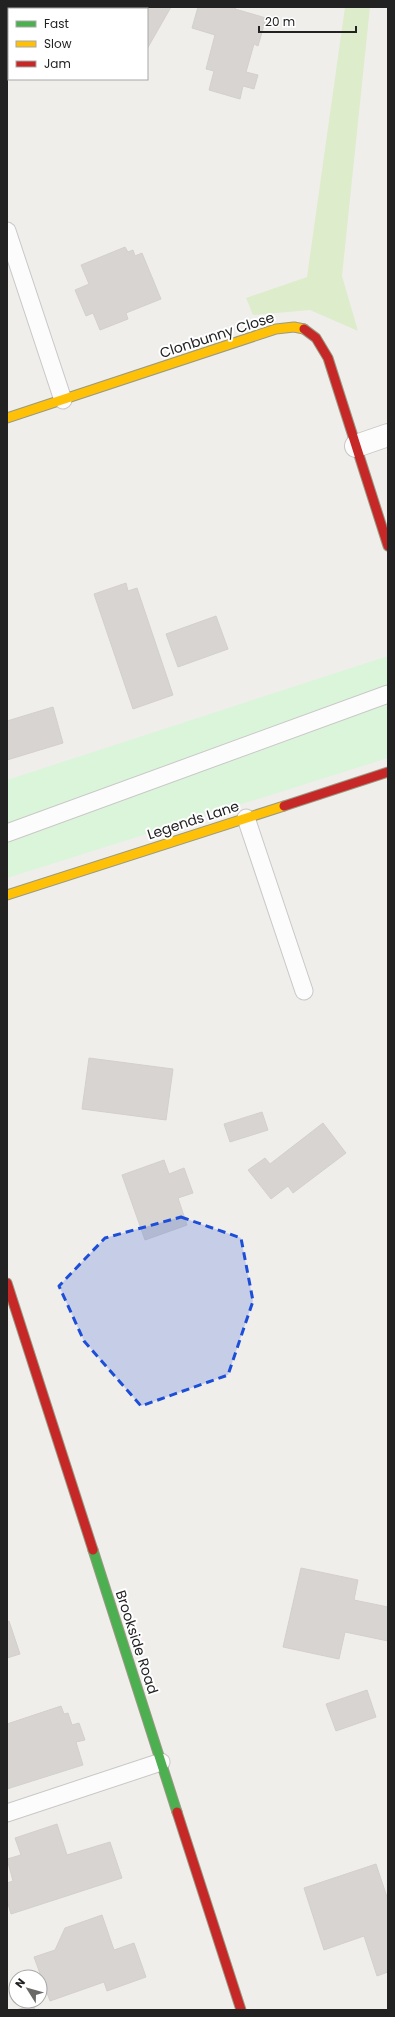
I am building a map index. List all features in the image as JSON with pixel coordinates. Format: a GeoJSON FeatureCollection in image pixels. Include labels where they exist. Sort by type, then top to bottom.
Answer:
{"type":"FeatureCollection","features":[{"type":"Feature","properties":{"kind":"street","name":"Clonbunny Close"},"geometry":{"type":"LineString","coordinates":[[7,418],[276,329],[296,327],[313,335],[323,347],[388,546]]}},
{"type":"Feature","properties":{"kind":"street"},"geometry":{"type":"LineString","coordinates":[[356,446],[388,435]]}},
{"type":"Feature","properties":{"kind":"street","name":"Legends Lane"},"geometry":{"type":"LineString","coordinates":[[7,895],[388,772]]}},
{"type":"Feature","properties":{"kind":"street","name":"Brookside Road"},"geometry":{"type":"LineString","coordinates":[[7,1283],[12,1315],[161,1762],[241,2010]]}},
{"type":"Feature","properties":{"kind":"lane"},"geometry":{"type":"LineString","coordinates":[[7,232],[63,400]]}},
{"type":"Feature","properties":{"kind":"lane"},"geometry":{"type":"LineString","coordinates":[[7,833],[388,694]]}},
{"type":"Feature","properties":{"kind":"lane"},"geometry":{"type":"LineString","coordinates":[[246,818],[304,991]]}},
{"type":"Feature","properties":{"kind":"lane"},"geometry":{"type":"LineString","coordinates":[[7,1813],[161,1762]]}},
{"type":"Feature","properties":{"kind":"highlighted area"},"geometry":{"type":"Polygon","coordinates":[[[181,1217],[241,1238],[253,1301],[228,1375],[141,1406],[84,1341],[59,1286],[105,1238],[181,1217]]]}},
{"type":"Feature","properties":{"kind":"green space"},"geometry":{"type":"Polygon","coordinates":[[[345,7],[370,7],[342,276],[358,331],[310,310],[253,315],[246,298],[307,277],[345,7]]]}},
{"type":"Feature","properties":{"kind":"green space"},"geometry":{"type":"Polygon","coordinates":[[[388,656],[388,758],[7,878],[7,780],[388,656]]]}},
{"type":"Feature","properties":{"kind":"building"},"geometry":{"type":"Polygon","coordinates":[[[7,7],[21,7],[22,8],[8,8],[8,64],[7,7]]]}},
{"type":"Feature","properties":{"kind":"building"},"geometry":{"type":"Polygon","coordinates":[[[171,7],[148,47],[148,8],[86,8],[171,7]]]}},
{"type":"Feature","properties":{"kind":"building"},"geometry":{"type":"Polygon","coordinates":[[[198,7],[236,7],[235,9],[266,18],[258,46],[254,44],[246,72],[258,75],[254,89],[243,86],[240,99],[209,90],[214,71],[206,69],[215,35],[192,28],[198,7]]]}},
{"type":"Feature","properties":{"kind":"building"},"geometry":{"type":"Polygon","coordinates":[[[125,247],[128,252],[133,250],[135,256],[142,253],[161,299],[126,313],[128,319],[100,330],[93,313],[86,316],[75,290],[89,284],[81,265],[125,247]]]}},
{"type":"Feature","properties":{"kind":"building"},"geometry":{"type":"Polygon","coordinates":[[[126,583],[128,591],[137,588],[173,695],[133,709],[94,594],[126,583]]]}},
{"type":"Feature","properties":{"kind":"building"},"geometry":{"type":"Polygon","coordinates":[[[216,616],[228,649],[178,667],[166,634],[216,616]]]}},
{"type":"Feature","properties":{"kind":"building"},"geometry":{"type":"Polygon","coordinates":[[[53,707],[63,743],[7,760],[7,721],[53,707]]]}},
{"type":"Feature","properties":{"kind":"building"},"geometry":{"type":"Polygon","coordinates":[[[89,1058],[173,1069],[166,1120],[82,1109],[89,1058]]]}},
{"type":"Feature","properties":{"kind":"building"},"geometry":{"type":"Polygon","coordinates":[[[262,1112],[268,1130],[230,1142],[224,1124],[262,1112]]]}},
{"type":"Feature","properties":{"kind":"building"},"geometry":{"type":"Polygon","coordinates":[[[323,1123],[346,1153],[293,1193],[288,1186],[271,1199],[248,1170],[265,1158],[270,1164],[323,1123]]]}},
{"type":"Feature","properties":{"kind":"building"},"geometry":{"type":"Polygon","coordinates":[[[164,1160],[169,1174],[184,1168],[193,1193],[178,1198],[187,1225],[145,1240],[122,1175],[164,1160]]]}},
{"type":"Feature","properties":{"kind":"building"},"geometry":{"type":"Polygon","coordinates":[[[301,1568],[358,1580],[354,1600],[388,1607],[388,1641],[345,1632],[339,1659],[283,1647],[301,1568]]]}},
{"type":"Feature","properties":{"kind":"building"},"geometry":{"type":"Polygon","coordinates":[[[9,1621],[20,1654],[7,1658],[7,1622],[9,1621]]]}},
{"type":"Feature","properties":{"kind":"building"},"geometry":{"type":"Polygon","coordinates":[[[367,1690],[376,1717],[336,1731],[326,1704],[367,1690]]]}},
{"type":"Feature","properties":{"kind":"building"},"geometry":{"type":"Polygon","coordinates":[[[61,1706],[64,1714],[68,1713],[72,1725],[79,1723],[85,1740],[76,1742],[83,1765],[7,1789],[7,1724],[61,1706]]]}},
{"type":"Feature","properties":{"kind":"building"},"geometry":{"type":"Polygon","coordinates":[[[57,1824],[67,1855],[110,1842],[122,1878],[11,1914],[7,1900],[7,1883],[13,1881],[7,1859],[21,1855],[15,1838],[57,1824]]]}},
{"type":"Feature","properties":{"kind":"building"},"geometry":{"type":"Polygon","coordinates":[[[376,1864],[388,1900],[388,1972],[377,1976],[364,1936],[324,1950],[304,1888],[376,1864]]]}},
{"type":"Feature","properties":{"kind":"building"},"geometry":{"type":"Polygon","coordinates":[[[102,1915],[114,1950],[134,1943],[146,1977],[107,1991],[104,1982],[50,2001],[48,1996],[48,1969],[38,1969],[34,1957],[55,1950],[65,1928],[102,1915]]]}},
{"type":"Feature","properties":{"kind":"building"},"geometry":{"type":"Polygon","coordinates":[[[35,2009],[35,2010],[16,2010],[35,2009]]]}},
{"type":"Feature","properties":{"kind":"traffic: fast"},"geometry":{"type":"LineString","coordinates":[[93,1550],[177,1812]]}},
{"type":"Feature","properties":{"kind":"traffic: slow"},"geometry":{"type":"LineString","coordinates":[[7,418],[276,329],[294,327],[304,329]]}},
{"type":"Feature","properties":{"kind":"traffic: slow"},"geometry":{"type":"LineString","coordinates":[[7,895],[284,806]]}},
{"type":"Feature","properties":{"kind":"traffic: jam"},"geometry":{"type":"LineString","coordinates":[[304,329],[316,338],[328,358],[388,546]]}},
{"type":"Feature","properties":{"kind":"traffic: jam"},"geometry":{"type":"LineString","coordinates":[[284,806],[388,772]]}},
{"type":"Feature","properties":{"kind":"traffic: jam"},"geometry":{"type":"LineString","coordinates":[[7,1283],[93,1550]]}},
{"type":"Feature","properties":{"kind":"traffic: jam"},"geometry":{"type":"LineString","coordinates":[[177,1812],[241,2010]]}}]}
